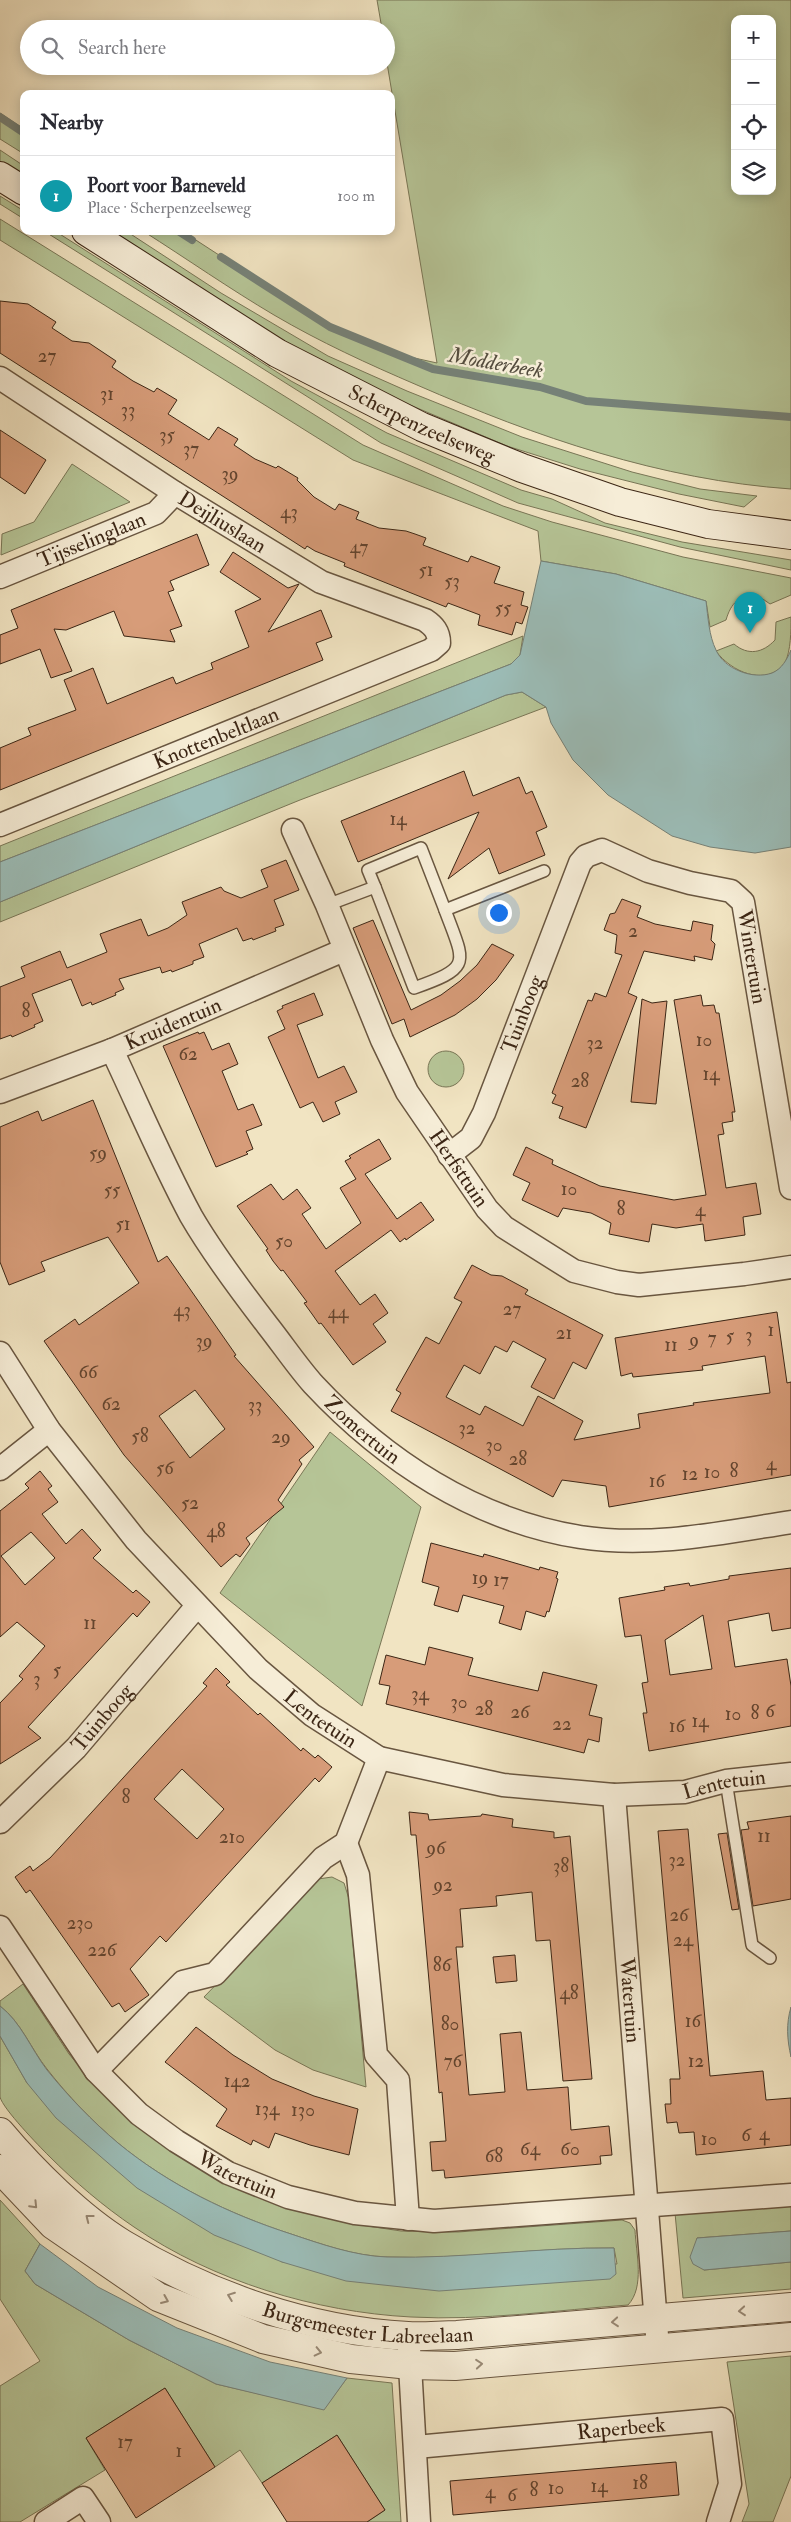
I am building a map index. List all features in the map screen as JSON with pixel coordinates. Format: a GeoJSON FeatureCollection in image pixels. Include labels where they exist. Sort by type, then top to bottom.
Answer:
{"type":"FeatureCollection","features":[{"type":"Feature","properties":{"kind":"street"},"geometry":{"type":"LineString","coordinates":[[0,176],[20,189]]}},
{"type":"Feature","properties":{"kind":"street","name":"Scherpenzeelseweg"},"geometry":{"type":"LineString","coordinates":[[92,235],[276,353],[422,427],[522,468],[620,502],[708,524],[791,535]]}},
{"type":"Feature","properties":{"kind":"street","name":"Deijliuslaan"},"geometry":{"type":"LineString","coordinates":[[0,378],[175,493],[321,582],[425,620],[434,626],[439,635],[439,643],[431,650]]}},
{"type":"Feature","properties":{"kind":"street","name":"Tijsselinglaan"},"geometry":{"type":"LineString","coordinates":[[0,577],[156,513],[175,493]]}},
{"type":"Feature","properties":{"kind":"street","name":"Knottenbeltlaan"},"geometry":{"type":"LineString","coordinates":[[0,825],[431,650]]}},
{"type":"Feature","properties":{"kind":"street","name":"Herfsttuin"},"geometry":{"type":"LineString","coordinates":[[293,830],[327,905],[382,1040],[407,1092],[487,1209],[504,1228],[574,1271],[617,1282],[639,1285],[791,1267]]}},
{"type":"Feature","properties":{"kind":"street","name":"Wintertuin"},"geometry":{"type":"LineString","coordinates":[[580,862],[586,856],[602,850],[648,870],[690,883],[731,890],[743,902],[791,1188]]}},
{"type":"Feature","properties":{"kind":"street","name":"Tuinboog"},"geometry":{"type":"LineString","coordinates":[[449,1155],[471,1138],[484,1113],[580,862]]}},
{"type":"Feature","properties":{"kind":"street","name":"Kruidentuin"},"geometry":{"type":"LineString","coordinates":[[0,1092],[112,1050],[344,950]]}},
{"type":"Feature","properties":{"kind":"street","name":"Zomertuin"},"geometry":{"type":"LineString","coordinates":[[112,1050],[192,1218],[248,1300],[313,1383],[360,1429],[397,1458],[455,1496],[516,1522],[581,1537],[648,1541],[693,1537],[791,1522]]}},
{"type":"Feature","properties":{"kind":"street","name":"Lentetuin"},"geometry":{"type":"LineString","coordinates":[[0,1353],[49,1430],[136,1540],[258,1669],[312,1715],[379,1758],[504,1785],[614,1795],[685,1792],[726,1781],[791,1774]]}},
{"type":"Feature","properties":{"kind":"street"},"geometry":{"type":"LineString","coordinates":[[0,1469],[49,1430]]}},
{"type":"Feature","properties":{"kind":"street","name":"Tuinboog"},"geometry":{"type":"LineString","coordinates":[[0,1822],[76,1748],[198,1606]]}},
{"type":"Feature","properties":{"kind":"street"},"geometry":{"type":"LineString","coordinates":[[96,2071],[182,1982],[215,1974],[323,1858],[346,1843],[379,1758]]}},
{"type":"Feature","properties":{"kind":"street","name":"Watertuin"},"geometry":{"type":"LineString","coordinates":[[614,1795],[658,2348]]}},
{"type":"Feature","properties":{"kind":"street"},"geometry":{"type":"LineString","coordinates":[[346,1843],[358,1875],[376,2055],[398,2080],[408,2219]]}},
{"type":"Feature","properties":{"kind":"street","name":"Watertuin"},"geometry":{"type":"LineString","coordinates":[[0,1927],[96,2071],[139,2114],[176,2141],[228,2173],[288,2196],[355,2213],[434,2221],[791,2194]]}},
{"type":"Feature","properties":{"kind":"street","name":"Burgemeester Labreelaan"},"geometry":{"type":"LineString","coordinates":[[0,2132],[63,2198],[122,2243],[177,2273],[232,2297],[292,2317],[354,2330],[409,2336],[457,2335],[791,2307]]}},
{"type":"Feature","properties":{"kind":"street","name":"Burgemeester Labreelaan"},"geometry":{"type":"LineString","coordinates":[[0,2170],[53,2226],[158,2297],[263,2339],[351,2359],[410,2365],[455,2366],[791,2337]]}},
{"type":"Feature","properties":{"kind":"street"},"geometry":{"type":"LineString","coordinates":[[409,2336],[419,2522]]}},
{"type":"Feature","properties":{"kind":"street","name":"Raperbeek"},"geometry":{"type":"LineString","coordinates":[[416,2447],[722,2419],[730,2484],[718,2522]]}},
{"type":"Feature","properties":{"kind":"street"},"geometry":{"type":"LineString","coordinates":[[46,2522],[83,2498],[99,2522]]}},
{"type":"Feature","properties":{"kind":"lane"},"geometry":{"type":"LineString","coordinates":[[421,848],[460,952],[460,960],[453,972],[448,976],[414,988],[374,886],[368,870],[421,848]]}},
{"type":"Feature","properties":{"kind":"lane"},"geometry":{"type":"LineString","coordinates":[[445,910],[544,871]]}},
{"type":"Feature","properties":{"kind":"lane"},"geometry":{"type":"LineString","coordinates":[[327,905],[374,886]]}},
{"type":"Feature","properties":{"kind":"lane"},"geometry":{"type":"LineString","coordinates":[[726,1781],[752,1945],[770,1958]]}},
{"type":"Feature","properties":{"kind":"green space"},"geometry":{"type":"Polygon","coordinates":[[[377,0],[791,0],[791,489],[742,484],[647,466],[600,453],[507,422],[362,361],[291,325],[149,235],[188,235],[319,320],[383,351],[437,363],[395,111],[395,90],[392,90],[389,75],[395,75],[395,20],[380,20],[377,0]]]}},
{"type":"Feature","properties":{"kind":"green space"},"geometry":{"type":"Polygon","coordinates":[[[0,113],[20,126],[20,152],[0,139],[0,113]]]}},
{"type":"Feature","properties":{"kind":"green space"},"geometry":{"type":"Polygon","coordinates":[[[0,150],[20,163],[20,177],[0,164],[0,150]]]}},
{"type":"Feature","properties":{"kind":"green space"},"geometry":{"type":"Polygon","coordinates":[[[0,196],[20,208],[20,216],[0,204],[0,196]]]}},
{"type":"Feature","properties":{"kind":"green space"},"geometry":{"type":"Polygon","coordinates":[[[0,219],[20,231],[20,235],[26,235],[363,445],[503,506],[552,522],[683,557],[791,578],[791,595],[770,604],[757,595],[741,598],[730,609],[726,620],[710,627],[706,601],[616,574],[541,561],[538,531],[353,460],[0,240],[0,219]]]}},
{"type":"Feature","properties":{"kind":"green space"},"geometry":{"type":"Polygon","coordinates":[[[50,235],[61,235],[291,381],[387,433],[521,490],[552,499],[605,523],[682,542],[791,560],[791,570],[680,547],[518,503],[381,443],[50,235]]]}},
{"type":"Feature","properties":{"kind":"green space"},"geometry":{"type":"Polygon","coordinates":[[[111,235],[132,235],[221,293],[328,356],[407,391],[522,437],[632,472],[700,489],[757,496],[744,507],[679,494],[580,469],[507,446],[403,402],[306,355],[111,235]]]}},
{"type":"Feature","properties":{"kind":"green space"},"geometry":{"type":"Polygon","coordinates":[[[72,464],[130,502],[1,555],[2,534],[34,522],[72,464]]]}},
{"type":"Feature","properties":{"kind":"green space"},"geometry":{"type":"Polygon","coordinates":[[[791,617],[788,652],[785,663],[777,670],[768,674],[749,674],[730,665],[716,651],[734,644],[739,648],[750,651],[766,648],[775,640],[776,622],[791,617]]]}},
{"type":"Feature","properties":{"kind":"green space"},"geometry":{"type":"Polygon","coordinates":[[[523,636],[520,655],[511,664],[0,862],[0,846],[523,636]]]}},
{"type":"Feature","properties":{"kind":"green space"},"geometry":{"type":"Polygon","coordinates":[[[522,692],[546,707],[300,800],[0,922],[0,902],[506,695],[522,692]]]}},
{"type":"Feature","properties":{"kind":"green space"},"geometry":{"type":"Polygon","coordinates":[[[446,1051],[458,1057],[464,1069],[458,1081],[446,1087],[434,1081],[428,1069],[434,1057],[446,1051]]]}},
{"type":"Feature","properties":{"kind":"green space"},"geometry":{"type":"Polygon","coordinates":[[[330,1432],[421,1507],[362,1706],[220,1593],[330,1432]]]}},
{"type":"Feature","properties":{"kind":"green space"},"geometry":{"type":"Polygon","coordinates":[[[332,1877],[344,1883],[349,1899],[366,2087],[313,2070],[275,2050],[204,1997],[318,1879],[332,1877]]]}},
{"type":"Feature","properties":{"kind":"green space"},"geometry":{"type":"Polygon","coordinates":[[[23,1984],[69,2054],[94,2084],[136,2122],[354,2224],[401,2231],[458,2232],[622,2220],[630,2223],[635,2230],[638,2279],[633,2298],[628,2305],[465,2318],[411,2317],[375,2314],[302,2301],[231,2278],[197,2263],[165,2246],[111,2211],[69,2175],[22,2127],[0,2097],[0,2036],[27,2083],[282,2262],[617,2264],[614,2248],[557,2249],[443,2257],[387,2257],[362,2254],[302,2238],[245,2217],[200,2197],[158,2172],[108,2135],[55,2079],[14,2020],[0,2006],[0,2001],[23,1984]]]}},
{"type":"Feature","properties":{"kind":"green space"},"geometry":{"type":"Polygon","coordinates":[[[0,2200],[40,2244],[25,2271],[35,2284],[129,2340],[216,2384],[324,2409],[347,2378],[392,2383],[401,2522],[367,2522],[385,2510],[337,2435],[262,2483],[240,2450],[215,2467],[165,2388],[86,2438],[105,2470],[20,2522],[0,2522],[0,2386],[40,2361],[0,2299],[0,2200]]]}},
{"type":"Feature","properties":{"kind":"green space"},"geometry":{"type":"Polygon","coordinates":[[[791,2203],[791,2231],[697,2238],[704,2270],[791,2262],[791,2289],[683,2298],[675,2213],[791,2203]]]}},
{"type":"Feature","properties":{"kind":"green space"},"geometry":{"type":"Polygon","coordinates":[[[791,2356],[791,2476],[773,2522],[742,2522],[749,2504],[727,2362],[791,2356]]]}},
{"type":"Feature","properties":{"kind":"water"},"geometry":{"type":"Polygon","coordinates":[[[541,561],[616,574],[706,601],[710,633],[720,657],[725,663],[748,674],[764,675],[776,671],[786,660],[791,650],[791,847],[755,853],[710,847],[672,836],[608,795],[573,760],[551,723],[546,707],[522,692],[506,695],[0,902],[0,862],[511,664],[520,655],[541,561]]]}},
{"type":"Feature","properties":{"kind":"water"},"geometry":{"type":"Polygon","coordinates":[[[0,2006],[14,2020],[55,2080],[108,2135],[158,2172],[200,2197],[222,2207],[314,2242],[350,2252],[375,2256],[415,2257],[557,2249],[614,2248],[616,2274],[610,2279],[439,2291],[346,2281],[282,2262],[214,2235],[137,2188],[56,2118],[27,2083],[0,2036],[0,2006]]]}},
{"type":"Feature","properties":{"kind":"water"},"geometry":{"type":"Polygon","coordinates":[[[791,2007],[791,2057],[788,2019],[791,2007]]]}},
{"type":"Feature","properties":{"kind":"water"},"geometry":{"type":"Polygon","coordinates":[[[791,2231],[791,2262],[704,2270],[693,2264],[690,2257],[697,2238],[791,2231]]]}},
{"type":"Feature","properties":{"kind":"water"},"geometry":{"type":"Polygon","coordinates":[[[40,2244],[98,2287],[177,2328],[270,2362],[347,2378],[324,2410],[216,2384],[129,2340],[35,2284],[25,2271],[40,2244]]]}},
{"type":"Feature","properties":{"kind":"building"},"geometry":{"type":"Polygon","coordinates":[[[0,301],[28,304],[56,322],[52,328],[72,341],[89,343],[116,361],[112,367],[133,381],[154,392],[157,388],[177,400],[168,414],[209,440],[218,427],[238,439],[234,445],[255,459],[276,468],[278,466],[298,478],[297,480],[314,497],[335,510],[339,504],[359,512],[356,519],[379,528],[406,531],[426,538],[423,545],[468,562],[471,556],[500,567],[494,583],[524,592],[521,605],[528,607],[522,624],[516,622],[512,635],[478,625],[480,615],[448,603],[446,607],[344,566],[345,563],[307,546],[305,549],[0,353],[0,301]]]}},
{"type":"Feature","properties":{"kind":"building"},"geometry":{"type":"Polygon","coordinates":[[[0,430],[46,460],[25,494],[0,477],[0,430]]]}},
{"type":"Feature","properties":{"kind":"building"},"geometry":{"type":"Polygon","coordinates":[[[197,534],[209,565],[170,581],[174,590],[168,592],[182,626],[170,630],[175,642],[124,636],[114,611],[66,630],[54,629],[72,671],[51,678],[40,649],[0,664],[0,635],[18,628],[11,610],[197,534]]]}},
{"type":"Feature","properties":{"kind":"building"},"geometry":{"type":"Polygon","coordinates":[[[233,552],[288,588],[299,584],[268,632],[321,610],[332,637],[316,643],[323,660],[0,790],[0,748],[31,735],[28,728],[76,710],[64,680],[93,668],[107,704],[173,677],[176,684],[213,669],[211,663],[249,647],[235,611],[261,599],[220,572],[233,552]]]}},
{"type":"Feature","properties":{"kind":"building"},"geometry":{"type":"Polygon","coordinates":[[[464,771],[473,796],[519,777],[526,794],[532,791],[547,827],[536,832],[545,855],[499,874],[489,848],[448,879],[479,812],[358,862],[341,821],[464,771]]]}},
{"type":"Feature","properties":{"kind":"building"},"geometry":{"type":"Polygon","coordinates":[[[286,860],[299,890],[274,900],[284,925],[275,928],[276,931],[253,940],[252,938],[243,941],[237,928],[199,944],[204,957],[193,961],[193,964],[172,972],[171,970],[162,973],[160,967],[119,979],[124,989],[115,993],[116,995],[92,1005],[91,1002],[82,1006],[71,979],[32,994],[43,1021],[34,1025],[35,1027],[12,1037],[11,1035],[0,1039],[0,987],[25,977],[21,967],[60,951],[67,968],[107,952],[100,934],[141,919],[148,936],[168,928],[187,915],[182,902],[221,887],[224,891],[241,898],[268,887],[261,870],[286,860]]]}},
{"type":"Feature","properties":{"kind":"building"},"geometry":{"type":"Polygon","coordinates":[[[622,899],[641,906],[637,917],[655,924],[691,931],[693,921],[713,925],[711,940],[715,944],[712,960],[694,956],[695,961],[644,951],[628,993],[637,997],[586,1128],[559,1118],[563,1107],[552,1103],[556,1095],[552,1093],[588,1000],[592,1001],[595,993],[606,997],[622,955],[615,953],[617,935],[604,930],[610,914],[615,913],[622,899]]]}},
{"type":"Feature","properties":{"kind":"building"},"geometry":{"type":"Polygon","coordinates":[[[373,920],[411,1010],[441,995],[460,981],[477,965],[492,944],[514,955],[496,980],[477,999],[455,1015],[410,1037],[404,1019],[392,1024],[353,928],[373,920]]]}},
{"type":"Feature","properties":{"kind":"building"},"geometry":{"type":"Polygon","coordinates":[[[314,993],[323,1015],[297,1025],[318,1078],[344,1066],[357,1092],[335,1102],[340,1114],[323,1122],[313,1102],[300,1108],[268,1037],[285,1029],[277,1011],[283,1008],[282,1006],[314,993]]]}},
{"type":"Feature","properties":{"kind":"building"},"geometry":{"type":"Polygon","coordinates":[[[701,995],[703,1006],[714,1005],[716,1013],[719,1013],[735,1112],[732,1112],[733,1121],[722,1123],[724,1134],[718,1135],[726,1188],[756,1183],[761,1214],[743,1217],[745,1235],[705,1241],[703,1224],[676,1228],[652,1224],[649,1242],[609,1234],[611,1223],[591,1213],[563,1208],[558,1217],[522,1200],[530,1183],[513,1175],[526,1147],[553,1160],[552,1164],[600,1186],[674,1200],[706,1195],[674,1000],[701,995]]]}},
{"type":"Feature","properties":{"kind":"building"},"geometry":{"type":"Polygon","coordinates":[[[642,999],[652,1003],[667,1001],[656,1104],[631,1102],[642,999]]]}},
{"type":"Feature","properties":{"kind":"building"},"geometry":{"type":"Polygon","coordinates":[[[198,1032],[199,1034],[204,1032],[212,1050],[229,1043],[238,1064],[222,1071],[238,1110],[253,1104],[262,1125],[246,1131],[253,1149],[246,1152],[248,1154],[216,1167],[163,1046],[198,1032]]]}},
{"type":"Feature","properties":{"kind":"building"},"geometry":{"type":"Polygon","coordinates":[[[93,1100],[158,1262],[167,1256],[236,1355],[234,1356],[314,1447],[299,1460],[302,1464],[278,1500],[284,1507],[246,1538],[250,1544],[240,1557],[236,1554],[221,1567],[124,1455],[44,1341],[75,1319],[79,1325],[139,1283],[108,1237],[41,1262],[45,1271],[9,1285],[0,1262],[0,1127],[38,1111],[42,1121],[93,1100]],[[195,1390],[159,1416],[190,1458],[225,1429],[195,1390]]]}},
{"type":"Feature","properties":{"kind":"building"},"geometry":{"type":"Polygon","coordinates":[[[379,1139],[391,1159],[365,1174],[397,1219],[421,1202],[434,1220],[406,1240],[405,1238],[400,1242],[391,1230],[335,1271],[360,1305],[375,1294],[388,1313],[373,1324],[386,1342],[353,1365],[321,1323],[319,1324],[304,1303],[307,1302],[283,1270],[281,1271],[273,1261],[266,1250],[268,1249],[237,1206],[271,1184],[283,1200],[297,1189],[311,1208],[302,1214],[326,1249],[361,1223],[340,1188],[356,1179],[345,1161],[351,1158],[349,1156],[379,1139]]]}},
{"type":"Feature","properties":{"kind":"building"},"geometry":{"type":"Polygon","coordinates":[[[472,1265],[491,1275],[502,1276],[528,1290],[525,1294],[603,1335],[586,1369],[573,1362],[554,1399],[531,1387],[546,1359],[513,1341],[507,1352],[495,1346],[480,1374],[464,1365],[446,1397],[480,1415],[485,1406],[523,1426],[538,1396],[583,1421],[574,1440],[640,1428],[638,1414],[694,1405],[693,1403],[770,1393],[765,1356],[702,1366],[703,1370],[633,1377],[632,1373],[621,1376],[615,1338],[777,1312],[787,1383],[791,1382],[791,1475],[609,1507],[606,1486],[562,1480],[553,1497],[391,1411],[401,1393],[396,1390],[426,1337],[439,1344],[462,1302],[454,1298],[472,1265]]]}},
{"type":"Feature","properties":{"kind":"building"},"geometry":{"type":"Polygon","coordinates":[[[40,1471],[52,1486],[48,1489],[58,1502],[42,1514],[66,1544],[82,1529],[101,1550],[93,1558],[133,1593],[136,1590],[150,1602],[137,1617],[133,1613],[28,1727],[41,1738],[0,1764],[0,1703],[23,1679],[19,1676],[45,1646],[17,1622],[0,1637],[0,1511],[29,1488],[25,1484],[40,1471]],[[31,1532],[1,1556],[25,1585],[55,1558],[31,1532]]]}},
{"type":"Feature","properties":{"kind":"building"},"geometry":{"type":"Polygon","coordinates":[[[431,1543],[483,1557],[484,1554],[539,1570],[540,1567],[558,1572],[556,1578],[558,1579],[549,1612],[547,1611],[545,1617],[526,1611],[521,1630],[499,1623],[504,1606],[463,1595],[458,1612],[434,1605],[439,1587],[422,1582],[431,1543]]]}},
{"type":"Feature","properties":{"kind":"building"},"geometry":{"type":"Polygon","coordinates":[[[791,1568],[791,1628],[772,1631],[769,1613],[728,1621],[735,1667],[787,1659],[791,1686],[791,1726],[649,1751],[643,1713],[647,1713],[642,1683],[648,1682],[641,1635],[625,1637],[619,1598],[665,1590],[664,1587],[689,1583],[690,1586],[729,1579],[729,1576],[791,1568]],[[703,1615],[665,1640],[670,1675],[712,1669],[703,1615]]]}},
{"type":"Feature","properties":{"kind":"building"},"geometry":{"type":"Polygon","coordinates":[[[429,1647],[473,1658],[468,1675],[506,1684],[538,1691],[543,1672],[597,1685],[589,1715],[602,1718],[599,1742],[588,1739],[584,1753],[386,1704],[390,1686],[379,1684],[386,1655],[425,1665],[429,1647]]]}},
{"type":"Feature","properties":{"kind":"building"},"geometry":{"type":"Polygon","coordinates":[[[216,1668],[230,1682],[226,1685],[258,1715],[260,1713],[301,1751],[303,1748],[315,1758],[318,1755],[332,1767],[319,1782],[315,1778],[166,1942],[160,1936],[130,1969],[149,1995],[125,2012],[119,2003],[112,2007],[30,1890],[26,1893],[15,1877],[30,1866],[33,1871],[50,1858],[207,1686],[203,1683],[216,1668]],[[182,1769],[154,1799],[197,1839],[224,1809],[182,1769]]]}},
{"type":"Feature","properties":{"kind":"building"},"geometry":{"type":"Polygon","coordinates":[[[409,1812],[428,1814],[429,1820],[481,1816],[482,1814],[513,1819],[512,1827],[554,1832],[554,1838],[570,1836],[592,2079],[563,2081],[550,1940],[536,1941],[532,1892],[496,1896],[497,1906],[460,1909],[463,1947],[456,1947],[469,2095],[505,2092],[500,2034],[521,2032],[527,2090],[568,2087],[571,2130],[609,2126],[612,2155],[600,2156],[601,2164],[445,2178],[444,2170],[432,2171],[430,2142],[446,2141],[442,2092],[439,2093],[416,1835],[411,1835],[409,1812]]]}},
{"type":"Feature","properties":{"kind":"building"},"geometry":{"type":"Polygon","coordinates":[[[791,1816],[791,1899],[753,1906],[741,1830],[749,1829],[747,1822],[791,1816]]]}},
{"type":"Feature","properties":{"kind":"building"},"geometry":{"type":"Polygon","coordinates":[[[688,1829],[710,2076],[763,2071],[766,2100],[791,2098],[791,2145],[696,2155],[694,2132],[679,2133],[677,2122],[667,2123],[665,2104],[671,2104],[670,2079],[680,2079],[658,1831],[688,1829]]]}},
{"type":"Feature","properties":{"kind":"building"},"geometry":{"type":"Polygon","coordinates":[[[727,1833],[739,1909],[732,1910],[718,1834],[727,1833]]]}},
{"type":"Feature","properties":{"kind":"building"},"geometry":{"type":"Polygon","coordinates":[[[515,1955],[517,1981],[496,1983],[493,1957],[515,1955]]]}},
{"type":"Feature","properties":{"kind":"building"},"geometry":{"type":"Polygon","coordinates":[[[196,2027],[233,2055],[272,2079],[314,2096],[358,2109],[349,2155],[310,2145],[275,2133],[269,2148],[253,2140],[251,2145],[216,2126],[227,2109],[165,2062],[196,2027]]]}},
{"type":"Feature","properties":{"kind":"building"},"geometry":{"type":"Polygon","coordinates":[[[165,2388],[215,2467],[136,2518],[86,2438],[165,2388]]]}},
{"type":"Feature","properties":{"kind":"building"},"geometry":{"type":"Polygon","coordinates":[[[337,2435],[385,2510],[367,2522],[287,2522],[262,2483],[337,2435]]]}},
{"type":"Feature","properties":{"kind":"building"},"geometry":{"type":"Polygon","coordinates":[[[676,2462],[679,2495],[453,2515],[450,2481],[676,2462]]]}},
{"type":"Feature","properties":{"kind":"waterway","name":"Modderbeek"},"geometry":{"type":"LineString","coordinates":[[0,117],[20,130]]}},
{"type":"Feature","properties":{"kind":"waterway","name":"Modderbeek"},"geometry":{"type":"LineString","coordinates":[[184,235],[192,240]]}},
{"type":"Feature","properties":{"kind":"waterway","name":"Modderbeek"},"geometry":{"type":"LineString","coordinates":[[221,257],[330,327],[433,369],[540,387],[586,401],[791,417]]}},
{"type":"Feature","properties":{"kind":"place","name":"Poort voor Barneveld"},"geometry":{"type":"Point","coordinates":[750,633]}}]}
